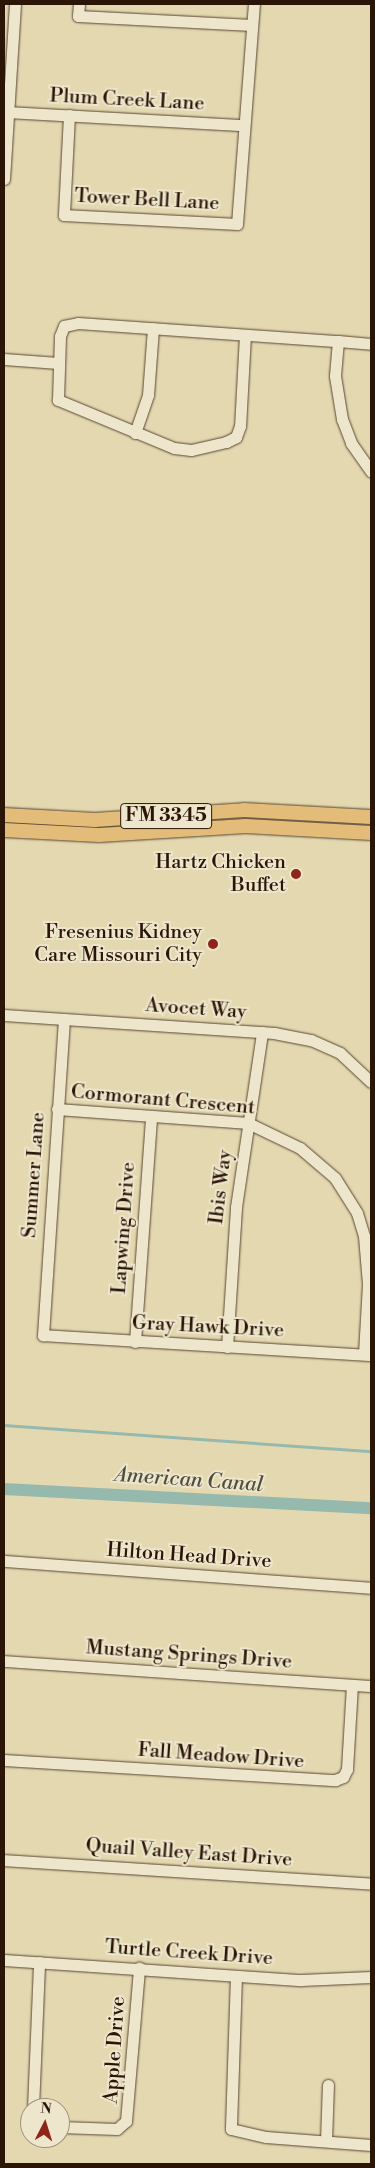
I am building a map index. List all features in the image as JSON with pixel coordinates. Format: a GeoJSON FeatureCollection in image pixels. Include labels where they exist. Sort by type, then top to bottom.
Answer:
{"type":"FeatureCollection","features":[{"type":"Feature","properties":{"kind":"main road","name":"FM 3345"},"geometry":{"type":"LineString","coordinates":[[4,814],[136,818],[270,811],[368,817]]}},
{"type":"Feature","properties":{"kind":"main road"},"geometry":{"type":"LineString","coordinates":[[270,811],[270,826]]}},
{"type":"Feature","properties":{"kind":"main road"},"geometry":{"type":"LineString","coordinates":[[368,817],[368,833]]}},
{"type":"Feature","properties":{"kind":"main road"},"geometry":{"type":"LineString","coordinates":[[136,818],[137,834]]}},
{"type":"Feature","properties":{"kind":"main road","name":"FM 3345"},"geometry":{"type":"LineString","coordinates":[[4,830],[137,834],[270,826],[368,833]]}},
{"type":"Feature","properties":{"kind":"street"},"geometry":{"type":"LineString","coordinates":[[4,179],[15,4]]}},
{"type":"Feature","properties":{"kind":"street"},"geometry":{"type":"LineString","coordinates":[[243,125],[254,4]]}},
{"type":"Feature","properties":{"kind":"street"},"geometry":{"type":"LineString","coordinates":[[79,10],[252,26]]}},
{"type":"Feature","properties":{"kind":"street","name":"Plum Creek Lane"},"geometry":{"type":"LineString","coordinates":[[8,112],[243,125]]}},
{"type":"Feature","properties":{"kind":"street","name":"Tower Bell Lane"},"geometry":{"type":"LineString","coordinates":[[69,115],[64,215],[237,224],[243,125]]}},
{"type":"Feature","properties":{"kind":"street"},"geometry":{"type":"LineString","coordinates":[[245,335],[236,438],[191,450],[135,433],[58,400],[58,363],[64,326],[153,328],[371,344]]}},
{"type":"Feature","properties":{"kind":"street"},"geometry":{"type":"LineString","coordinates":[[135,433],[148,395],[153,328]]}},
{"type":"Feature","properties":{"kind":"street"},"geometry":{"type":"LineString","coordinates":[[338,341],[335,376],[342,419],[351,443],[371,472]]}},
{"type":"Feature","properties":{"kind":"street"},"geometry":{"type":"LineString","coordinates":[[4,359],[58,363]]}},
{"type":"Feature","properties":{"kind":"street","name":"Avocet Way"},"geometry":{"type":"LineString","coordinates":[[4,1015],[262,1032],[311,1040],[340,1053],[371,1082]]}},
{"type":"Feature","properties":{"kind":"street","name":"Summer Lane"},"geometry":{"type":"LineString","coordinates":[[44,1335],[64,1019]]}},
{"type":"Feature","properties":{"kind":"street","name":"Ibis Way"},"geometry":{"type":"LineString","coordinates":[[227,1347],[236,1207],[262,1032]]}},
{"type":"Feature","properties":{"kind":"street","name":"Cormorant Crescent"},"geometry":{"type":"LineString","coordinates":[[57,1109],[248,1123],[282,1136],[321,1165],[357,1213],[368,1258],[368,1355]]}},
{"type":"Feature","properties":{"kind":"street","name":"Lapwing Drive"},"geometry":{"type":"LineString","coordinates":[[135,1342],[150,1117]]}},
{"type":"Feature","properties":{"kind":"street","name":"Gray Hawk Drive"},"geometry":{"type":"LineString","coordinates":[[44,1335],[368,1355]]}},
{"type":"Feature","properties":{"kind":"street","name":"Hilton Head Drive"},"geometry":{"type":"LineString","coordinates":[[4,1561],[371,1588]]}},
{"type":"Feature","properties":{"kind":"street","name":"Mustang Springs Drive"},"geometry":{"type":"LineString","coordinates":[[4,1661],[371,1686]]}},
{"type":"Feature","properties":{"kind":"street","name":"Fall Meadow Drive"},"geometry":{"type":"LineString","coordinates":[[4,1760],[335,1780],[344,1777],[347,1769],[352,1685]]}},
{"type":"Feature","properties":{"kind":"street","name":"Quail Valley East Drive"},"geometry":{"type":"LineString","coordinates":[[4,1860],[371,1884]]}},
{"type":"Feature","properties":{"kind":"street","name":"Turtle Creek Drive"},"geometry":{"type":"LineString","coordinates":[[4,1960],[333,1981],[371,1977]]}},
{"type":"Feature","properties":{"kind":"street"},"geometry":{"type":"LineString","coordinates":[[33,2098],[39,1962]]}},
{"type":"Feature","properties":{"kind":"street","name":"Apple Drive"},"geometry":{"type":"LineString","coordinates":[[70,2127],[117,2129],[130,2109],[139,1968]]}},
{"type":"Feature","properties":{"kind":"street"},"geometry":{"type":"LineString","coordinates":[[236,1976],[231,2129],[266,2137],[371,2145]]}},
{"type":"Feature","properties":{"kind":"street"},"geometry":{"type":"LineString","coordinates":[[326,2141],[328,2085]]}},
{"type":"Feature","properties":{"kind":"water","name":"American Canal"},"geometry":{"type":"Polygon","coordinates":[[[4,1483],[371,1502],[371,1514],[4,1495],[4,1483]]]}},
{"type":"Feature","properties":{"kind":"waterway"},"geometry":{"type":"LineString","coordinates":[[4,1425],[371,1451]]}},
{"type":"Feature","properties":{"kind":"place","name":"Hartz Chicken Buffet"},"geometry":{"type":"Point","coordinates":[296,874]}},
{"type":"Feature","properties":{"kind":"place","name":"Fresenius Kidney Care Missouri City"},"geometry":{"type":"Point","coordinates":[213,944]}}]}
